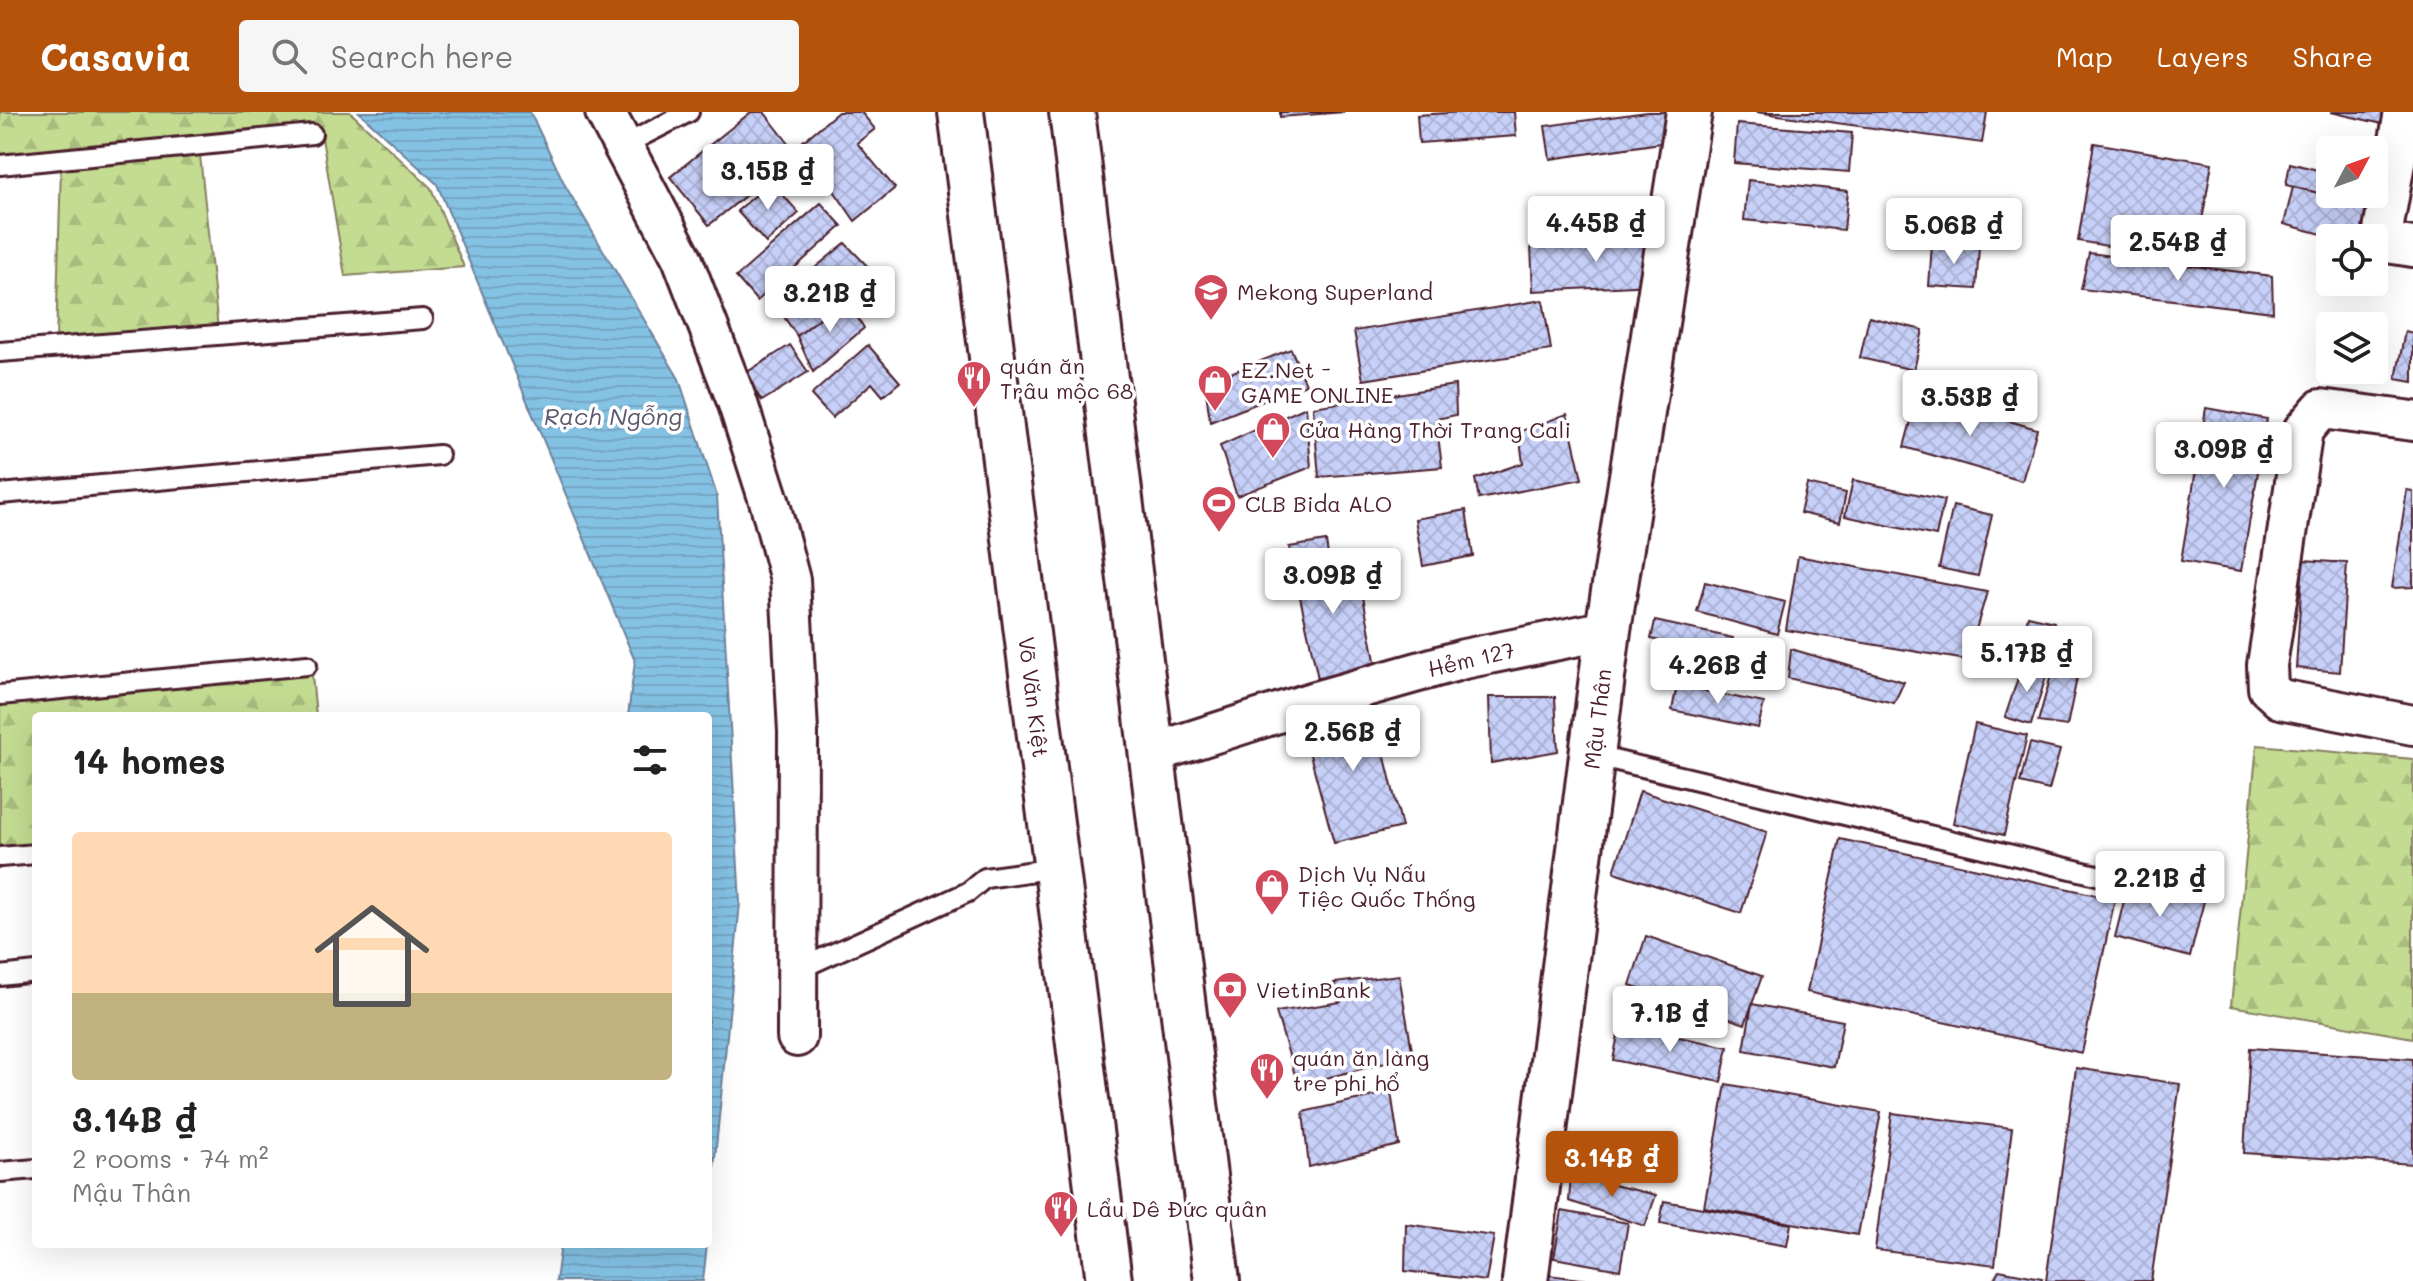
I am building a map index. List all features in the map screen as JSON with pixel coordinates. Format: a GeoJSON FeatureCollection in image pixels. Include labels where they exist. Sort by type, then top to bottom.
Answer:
{"type":"FeatureCollection","features":[{"type":"Feature","properties":{"kind":"main road","name":"Võ Văn Kiệt"},"geometry":{"type":"LineString","coordinates":[[961,112],[1109,1281]]}},
{"type":"Feature","properties":{"kind":"main road"},"geometry":{"type":"LineString","coordinates":[[1072,112],[1217,1281]]}},
{"type":"Feature","properties":{"kind":"main road","name":"Mậu Thân"},"geometry":{"type":"LineString","coordinates":[[1525,1281],[1608,630],[1689,112]]}},
{"type":"Feature","properties":{"kind":"street"},"geometry":{"type":"LineString","coordinates":[[605,112],[682,258],[738,404],[790,580],[798,732],[797,1037]]}},
{"type":"Feature","properties":{"kind":"street"},"geometry":{"type":"LineString","coordinates":[[2404,112],[2381,242],[2413,247]]}},
{"type":"Feature","properties":{"kind":"street"},"geometry":{"type":"LineString","coordinates":[[2413,421],[2321,409],[2303,430],[2267,665],[2268,688],[2280,699],[2413,725]]}},
{"type":"Feature","properties":{"kind":"street","name":"Hẻm 127"},"geometry":{"type":"LineString","coordinates":[[1153,753],[1312,702],[1464,659],[1608,630]]}},
{"type":"Feature","properties":{"kind":"lane"},"geometry":{"type":"LineString","coordinates":[[624,145],[689,112]]}},
{"type":"Feature","properties":{"kind":"lane"},"geometry":{"type":"LineString","coordinates":[[0,165],[312,134]]}},
{"type":"Feature","properties":{"kind":"lane"},"geometry":{"type":"LineString","coordinates":[[0,352],[423,319]]}},
{"type":"Feature","properties":{"kind":"lane"},"geometry":{"type":"LineString","coordinates":[[0,494],[439,455]]}},
{"type":"Feature","properties":{"kind":"lane"},"geometry":{"type":"LineString","coordinates":[[0,695],[307,665]]}},
{"type":"Feature","properties":{"kind":"lane"},"geometry":{"type":"LineString","coordinates":[[1592,755],[2105,877]]}},
{"type":"Feature","properties":{"kind":"lane"},"geometry":{"type":"LineString","coordinates":[[0,857],[32,854]]}},
{"type":"Feature","properties":{"kind":"lane"},"geometry":{"type":"LineString","coordinates":[[797,970],[968,892],[985,878],[1056,868]]}},
{"type":"Feature","properties":{"kind":"lane"},"geometry":{"type":"LineString","coordinates":[[0,976],[32,972]]}},
{"type":"Feature","properties":{"kind":"lane"},"geometry":{"type":"LineString","coordinates":[[0,1172],[32,1169]]}},
{"type":"Feature","properties":{"kind":"green space"},"geometry":{"type":"Polygon","coordinates":[[[0,112],[350,112],[431,188],[464,267],[345,276],[320,126],[0,158],[0,112]]]}},
{"type":"Feature","properties":{"kind":"green space"},"geometry":{"type":"Polygon","coordinates":[[[200,155],[218,329],[56,342],[61,166],[200,155]]]}},
{"type":"Feature","properties":{"kind":"green space"},"geometry":{"type":"Polygon","coordinates":[[[312,675],[316,712],[32,712],[32,844],[0,848],[0,703],[312,675]]]}},
{"type":"Feature","properties":{"kind":"green space"},"geometry":{"type":"Polygon","coordinates":[[[2257,745],[2413,759],[2413,1038],[2231,1006],[2257,745]]]}},
{"type":"Feature","properties":{"kind":"water","name":"Rạch Ngỗng"},"geometry":{"type":"Polygon","coordinates":[[[359,112],[530,112],[566,187],[679,379],[717,496],[740,903],[712,1188],[712,712],[629,712],[635,661],[437,184],[359,112]]]}},
{"type":"Feature","properties":{"kind":"water"},"geometry":{"type":"Polygon","coordinates":[[[560,1248],[707,1248],[703,1281],[556,1281],[560,1248]]]}},
{"type":"Feature","properties":{"kind":"building"},"geometry":{"type":"Polygon","coordinates":[[[751,112],[764,112],[797,154],[709,225],[670,177],[751,112]]]}},
{"type":"Feature","properties":{"kind":"building"},"geometry":{"type":"Polygon","coordinates":[[[838,112],[861,112],[875,129],[857,143],[895,188],[855,221],[801,143],[838,112]]]}},
{"type":"Feature","properties":{"kind":"building"},"geometry":{"type":"Polygon","coordinates":[[[1280,112],[1345,112],[1280,117],[1280,112]]]}},
{"type":"Feature","properties":{"kind":"building"},"geometry":{"type":"Polygon","coordinates":[[[1514,112],[1516,136],[1419,143],[1417,115],[1514,112]]]}},
{"type":"Feature","properties":{"kind":"building"},"geometry":{"type":"Polygon","coordinates":[[[1647,112],[1679,112],[1674,141],[1550,159],[1545,126],[1647,112]]]}},
{"type":"Feature","properties":{"kind":"building"},"geometry":{"type":"Polygon","coordinates":[[[1756,112],[1987,112],[1982,143],[1756,112]]]}},
{"type":"Feature","properties":{"kind":"building"},"geometry":{"type":"Polygon","coordinates":[[[2331,112],[2391,112],[2387,125],[2331,112]]]}},
{"type":"Feature","properties":{"kind":"building"},"geometry":{"type":"Polygon","coordinates":[[[1737,124],[1852,133],[1849,172],[1734,163],[1737,124]]]}},
{"type":"Feature","properties":{"kind":"building"},"geometry":{"type":"Polygon","coordinates":[[[2094,143],[2212,163],[2195,261],[2078,241],[2094,143]]]}},
{"type":"Feature","properties":{"kind":"building"},"geometry":{"type":"Polygon","coordinates":[[[2290,163],[2316,170],[2316,192],[2286,185],[2290,163]]]}},
{"type":"Feature","properties":{"kind":"building"},"geometry":{"type":"Polygon","coordinates":[[[1748,180],[1848,191],[1844,230],[1744,220],[1748,180]]]}},
{"type":"Feature","properties":{"kind":"building"},"geometry":{"type":"Polygon","coordinates":[[[771,182],[799,213],[766,243],[737,211],[771,182]]]}},
{"type":"Feature","properties":{"kind":"building"},"geometry":{"type":"Polygon","coordinates":[[[2293,187],[2316,193],[2316,208],[2372,208],[2368,224],[2316,224],[2316,232],[2284,224],[2293,187]]]}},
{"type":"Feature","properties":{"kind":"building"},"geometry":{"type":"Polygon","coordinates":[[[821,203],[842,226],[757,301],[736,277],[821,203]]]}},
{"type":"Feature","properties":{"kind":"building"},"geometry":{"type":"Polygon","coordinates":[[[1662,236],[1654,285],[1533,291],[1531,247],[1662,236]]]}},
{"type":"Feature","properties":{"kind":"building"},"geometry":{"type":"Polygon","coordinates":[[[845,243],[876,275],[797,336],[774,302],[845,243]]]}},
{"type":"Feature","properties":{"kind":"building"},"geometry":{"type":"Polygon","coordinates":[[[1932,244],[1979,247],[1976,289],[1929,286],[1932,244]]]}},
{"type":"Feature","properties":{"kind":"building"},"geometry":{"type":"Polygon","coordinates":[[[2089,253],[2272,276],[2273,312],[2081,289],[2089,253]]]}},
{"type":"Feature","properties":{"kind":"building"},"geometry":{"type":"Polygon","coordinates":[[[846,298],[864,328],[813,372],[797,336],[846,298]]]}},
{"type":"Feature","properties":{"kind":"building"},"geometry":{"type":"Polygon","coordinates":[[[1543,300],[1551,350],[1363,380],[1354,331],[1543,300]]]}},
{"type":"Feature","properties":{"kind":"building"},"geometry":{"type":"Polygon","coordinates":[[[1869,317],[1923,330],[1914,370],[1860,358],[1869,317]]]}},
{"type":"Feature","properties":{"kind":"building"},"geometry":{"type":"Polygon","coordinates":[[[2405,331],[2413,333],[2413,382],[2396,379],[2405,331]]]}},
{"type":"Feature","properties":{"kind":"building"},"geometry":{"type":"Polygon","coordinates":[[[790,345],[808,372],[762,401],[744,374],[790,345]]]}},
{"type":"Feature","properties":{"kind":"building"},"geometry":{"type":"Polygon","coordinates":[[[868,345],[900,382],[883,396],[872,383],[832,418],[811,395],[868,345]]]}},
{"type":"Feature","properties":{"kind":"building"},"geometry":{"type":"Polygon","coordinates":[[[1291,349],[1306,384],[1210,422],[1205,383],[1291,349]]]}},
{"type":"Feature","properties":{"kind":"building"},"geometry":{"type":"Polygon","coordinates":[[[1455,385],[1456,415],[1436,419],[1442,467],[1319,477],[1313,407],[1455,385]]]}},
{"type":"Feature","properties":{"kind":"building"},"geometry":{"type":"Polygon","coordinates":[[[1918,395],[2037,429],[2022,481],[1904,447],[1918,395]]]}},
{"type":"Feature","properties":{"kind":"building"},"geometry":{"type":"Polygon","coordinates":[[[1306,407],[1311,467],[1237,496],[1220,446],[1306,407]]]}},
{"type":"Feature","properties":{"kind":"building"},"geometry":{"type":"Polygon","coordinates":[[[2206,408],[2267,419],[2241,571],[2181,561],[2206,408]]]}},
{"type":"Feature","properties":{"kind":"building"},"geometry":{"type":"Polygon","coordinates":[[[1567,414],[1582,479],[1479,499],[1475,479],[1523,463],[1519,432],[1567,414]]]}},
{"type":"Feature","properties":{"kind":"building"},"geometry":{"type":"Polygon","coordinates":[[[1853,480],[1944,500],[1936,536],[1845,516],[1853,480]]]}},
{"type":"Feature","properties":{"kind":"building"},"geometry":{"type":"Polygon","coordinates":[[[1807,484],[1846,493],[1840,522],[1800,513],[1807,484]]]}},
{"type":"Feature","properties":{"kind":"building"},"geometry":{"type":"Polygon","coordinates":[[[2407,490],[2413,491],[2413,587],[2392,588],[2407,490]]]}},
{"type":"Feature","properties":{"kind":"building"},"geometry":{"type":"Polygon","coordinates":[[[1953,506],[1992,515],[1978,576],[1939,568],[1953,506]]]}},
{"type":"Feature","properties":{"kind":"building"},"geometry":{"type":"Polygon","coordinates":[[[1466,510],[1473,556],[1423,566],[1415,519],[1466,510]]]}},
{"type":"Feature","properties":{"kind":"building"},"geometry":{"type":"Polygon","coordinates":[[[1326,541],[1331,578],[1359,575],[1377,671],[1319,683],[1289,547],[1326,541]]]}},
{"type":"Feature","properties":{"kind":"building"},"geometry":{"type":"Polygon","coordinates":[[[1798,556],[1987,592],[1967,660],[1786,630],[1798,556]]]}},
{"type":"Feature","properties":{"kind":"building"},"geometry":{"type":"Polygon","coordinates":[[[2303,560],[2347,563],[2340,672],[2296,668],[2303,560]]]}},
{"type":"Feature","properties":{"kind":"building"},"geometry":{"type":"Polygon","coordinates":[[[1705,582],[1785,602],[1777,634],[1697,612],[1705,582]]]}},
{"type":"Feature","properties":{"kind":"building"},"geometry":{"type":"Polygon","coordinates":[[[2028,616],[2054,622],[2047,655],[2021,649],[2028,616]]]}},
{"type":"Feature","properties":{"kind":"building"},"geometry":{"type":"Polygon","coordinates":[[[1655,621],[1733,638],[1729,656],[1651,639],[1655,621]]]}},
{"type":"Feature","properties":{"kind":"building"},"geometry":{"type":"Polygon","coordinates":[[[1791,649],[1904,682],[1894,703],[1788,678],[1791,649]]]}},
{"type":"Feature","properties":{"kind":"building"},"geometry":{"type":"Polygon","coordinates":[[[2023,663],[2048,670],[2031,725],[2005,717],[2023,663]]]}},
{"type":"Feature","properties":{"kind":"building"},"geometry":{"type":"Polygon","coordinates":[[[2052,672],[2077,678],[2067,726],[2038,722],[2052,672]]]}},
{"type":"Feature","properties":{"kind":"building"},"geometry":{"type":"Polygon","coordinates":[[[1677,685],[1764,703],[1758,728],[1672,710],[1677,685]]]}},
{"type":"Feature","properties":{"kind":"building"},"geometry":{"type":"Polygon","coordinates":[[[1489,697],[1555,697],[1558,751],[1491,763],[1489,697]]]}},
{"type":"Feature","properties":{"kind":"building"},"geometry":{"type":"Polygon","coordinates":[[[1371,700],[1402,827],[1334,843],[1302,725],[1371,700]]]}},
{"type":"Feature","properties":{"kind":"building"},"geometry":{"type":"Polygon","coordinates":[[[1975,724],[2027,736],[2004,835],[1953,823],[1975,724]]]}},
{"type":"Feature","properties":{"kind":"building"},"geometry":{"type":"Polygon","coordinates":[[[2030,743],[2060,750],[2049,790],[2020,783],[2030,743]]]}},
{"type":"Feature","properties":{"kind":"building"},"geometry":{"type":"Polygon","coordinates":[[[1640,791],[1767,832],[1741,913],[1614,872],[1640,791]]]}},
{"type":"Feature","properties":{"kind":"building"},"geometry":{"type":"Polygon","coordinates":[[[1840,839],[2115,899],[2082,1053],[1807,992],[1840,839]]]}},
{"type":"Feature","properties":{"kind":"building"},"geometry":{"type":"Polygon","coordinates":[[[2129,881],[2204,901],[2190,957],[2115,937],[2129,881]]]}},
{"type":"Feature","properties":{"kind":"building"},"geometry":{"type":"Polygon","coordinates":[[[1646,936],[1762,976],[1745,1024],[1630,985],[1646,936]]]}},
{"type":"Feature","properties":{"kind":"building"},"geometry":{"type":"Polygon","coordinates":[[[1399,975],[1413,1056],[1298,1085],[1276,1012],[1341,1002],[1334,983],[1399,975]]]}},
{"type":"Feature","properties":{"kind":"building"},"geometry":{"type":"Polygon","coordinates":[[[1752,1004],[1843,1021],[1834,1067],[1744,1050],[1752,1004]]]}},
{"type":"Feature","properties":{"kind":"building"},"geometry":{"type":"Polygon","coordinates":[[[1620,1025],[1728,1047],[1721,1082],[1613,1060],[1620,1025]]]}},
{"type":"Feature","properties":{"kind":"building"},"geometry":{"type":"Polygon","coordinates":[[[2250,1048],[2413,1059],[2413,1164],[2244,1153],[2250,1048]]]}},
{"type":"Feature","properties":{"kind":"building"},"geometry":{"type":"Polygon","coordinates":[[[2076,1068],[2180,1084],[2151,1281],[2046,1281],[2076,1068]]]}},
{"type":"Feature","properties":{"kind":"building"},"geometry":{"type":"Polygon","coordinates":[[[1726,1084],[1881,1112],[1858,1235],[1704,1207],[1726,1084]]]}},
{"type":"Feature","properties":{"kind":"building"},"geometry":{"type":"Polygon","coordinates":[[[1391,1092],[1399,1145],[1309,1167],[1303,1112],[1391,1092]]]}},
{"type":"Feature","properties":{"kind":"building"},"geometry":{"type":"Polygon","coordinates":[[[1892,1113],[2012,1128],[1995,1265],[1875,1250],[1892,1113]]]}},
{"type":"Feature","properties":{"kind":"building"},"geometry":{"type":"Polygon","coordinates":[[[1571,1175],[1656,1195],[1645,1226],[1569,1201],[1571,1175]]]}},
{"type":"Feature","properties":{"kind":"building"},"geometry":{"type":"Polygon","coordinates":[[[1664,1201],[1791,1224],[1787,1246],[1660,1223],[1664,1201]]]}},
{"type":"Feature","properties":{"kind":"building"},"geometry":{"type":"Polygon","coordinates":[[[1562,1211],[1628,1223],[1620,1270],[1554,1258],[1562,1211]]]}},
{"type":"Feature","properties":{"kind":"building"},"geometry":{"type":"Polygon","coordinates":[[[1406,1224],[1494,1236],[1486,1281],[1405,1271],[1406,1224]]]}},
{"type":"Feature","properties":{"kind":"building"},"geometry":{"type":"Polygon","coordinates":[[[1999,1270],[2042,1278],[2041,1281],[1993,1281],[1999,1270]]]}},
{"type":"Feature","properties":{"kind":"building"},"geometry":{"type":"Polygon","coordinates":[[[1548,1275],[1597,1281],[1548,1281],[1548,1275]]]}},
{"type":"Feature","properties":{"kind":"place","name":"Mekong Superland"},"geometry":{"type":"Point","coordinates":[1211,322]}},
{"type":"Feature","properties":{"kind":"place","name":"quán ăn Trâu mộc 68"},"geometry":{"type":"Point","coordinates":[974,409]}},
{"type":"Feature","properties":{"kind":"place","name":"EZ.Net - GAME ONLINE"},"geometry":{"type":"Point","coordinates":[1215,413]}},
{"type":"Feature","properties":{"kind":"place","name":"Cửa Hàng Thời Trang Cali"},"geometry":{"type":"Point","coordinates":[1273,460]}},
{"type":"Feature","properties":{"kind":"place","name":"CLB Bida ALO"},"geometry":{"type":"Point","coordinates":[1219,534]}},
{"type":"Feature","properties":{"kind":"place","name":"Dịch Vụ Nấu Tiệc Quốc Thống"},"geometry":{"type":"Point","coordinates":[1272,917]}},
{"type":"Feature","properties":{"kind":"place","name":"VietinBank"},"geometry":{"type":"Point","coordinates":[1230,1020]}},
{"type":"Feature","properties":{"kind":"place","name":"quán ăn làng tre phi hổ"},"geometry":{"type":"Point","coordinates":[1267,1101]}},
{"type":"Feature","properties":{"kind":"place","name":"Lẩu Dê Đức quân"},"geometry":{"type":"Point","coordinates":[1061,1239]}}]}
